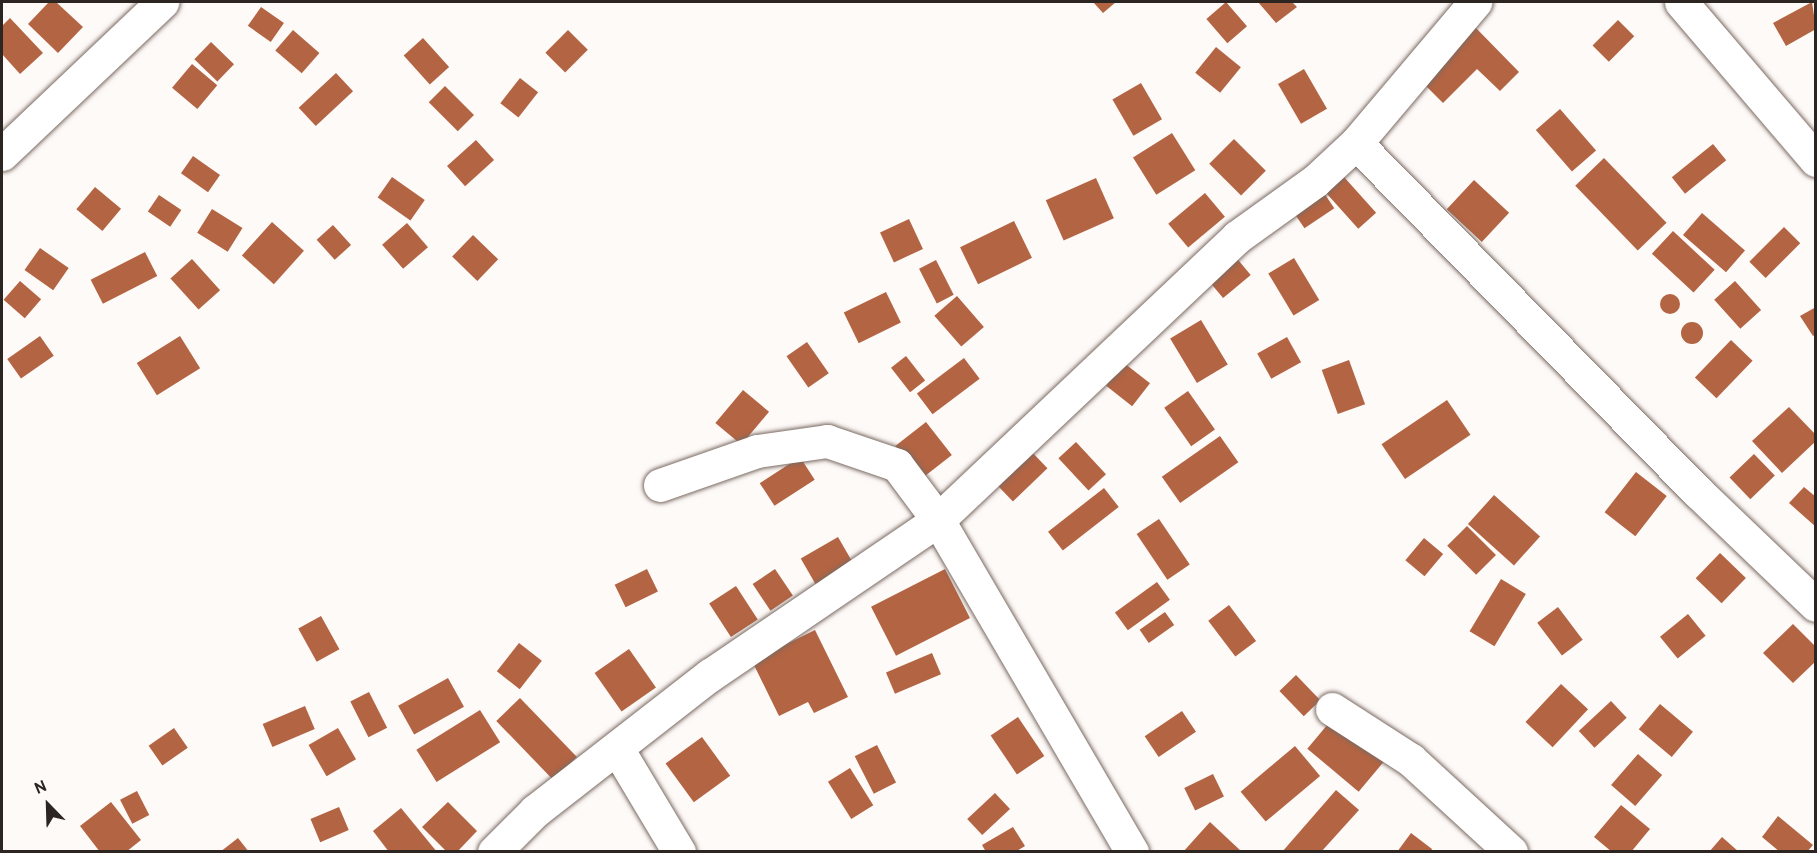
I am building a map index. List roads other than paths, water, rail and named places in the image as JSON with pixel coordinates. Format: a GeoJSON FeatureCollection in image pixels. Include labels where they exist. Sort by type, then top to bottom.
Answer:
{"type":"FeatureCollection","features":[{"type":"Feature","properties":{"kind":"street"},"geometry":{"type":"LineString","coordinates":[[2,153],[162,2]]}},
{"type":"Feature","properties":{"kind":"street"},"geometry":{"type":"LineString","coordinates":[[494,852],[535,811],[618,750],[782,622],[938,520],[1237,237],[1315,181],[1356,142],[1476,2]]}},
{"type":"Feature","properties":{"kind":"street"},"geometry":{"type":"LineString","coordinates":[[1681,2],[1815,160]]}},
{"type":"Feature","properties":{"kind":"street"},"geometry":{"type":"LineString","coordinates":[[1356,142],[1698,492],[1815,605]]}},
{"type":"Feature","properties":{"kind":"street"},"geometry":{"type":"LineString","coordinates":[[660,485],[757,451],[827,441],[897,465],[938,520],[1132,852]]}},
{"type":"Feature","properties":{"kind":"street"},"geometry":{"type":"LineString","coordinates":[[1332,709],[1411,760],[1511,852]]}},
{"type":"Feature","properties":{"kind":"street"},"geometry":{"type":"LineString","coordinates":[[618,750],[679,852]]}}]}
